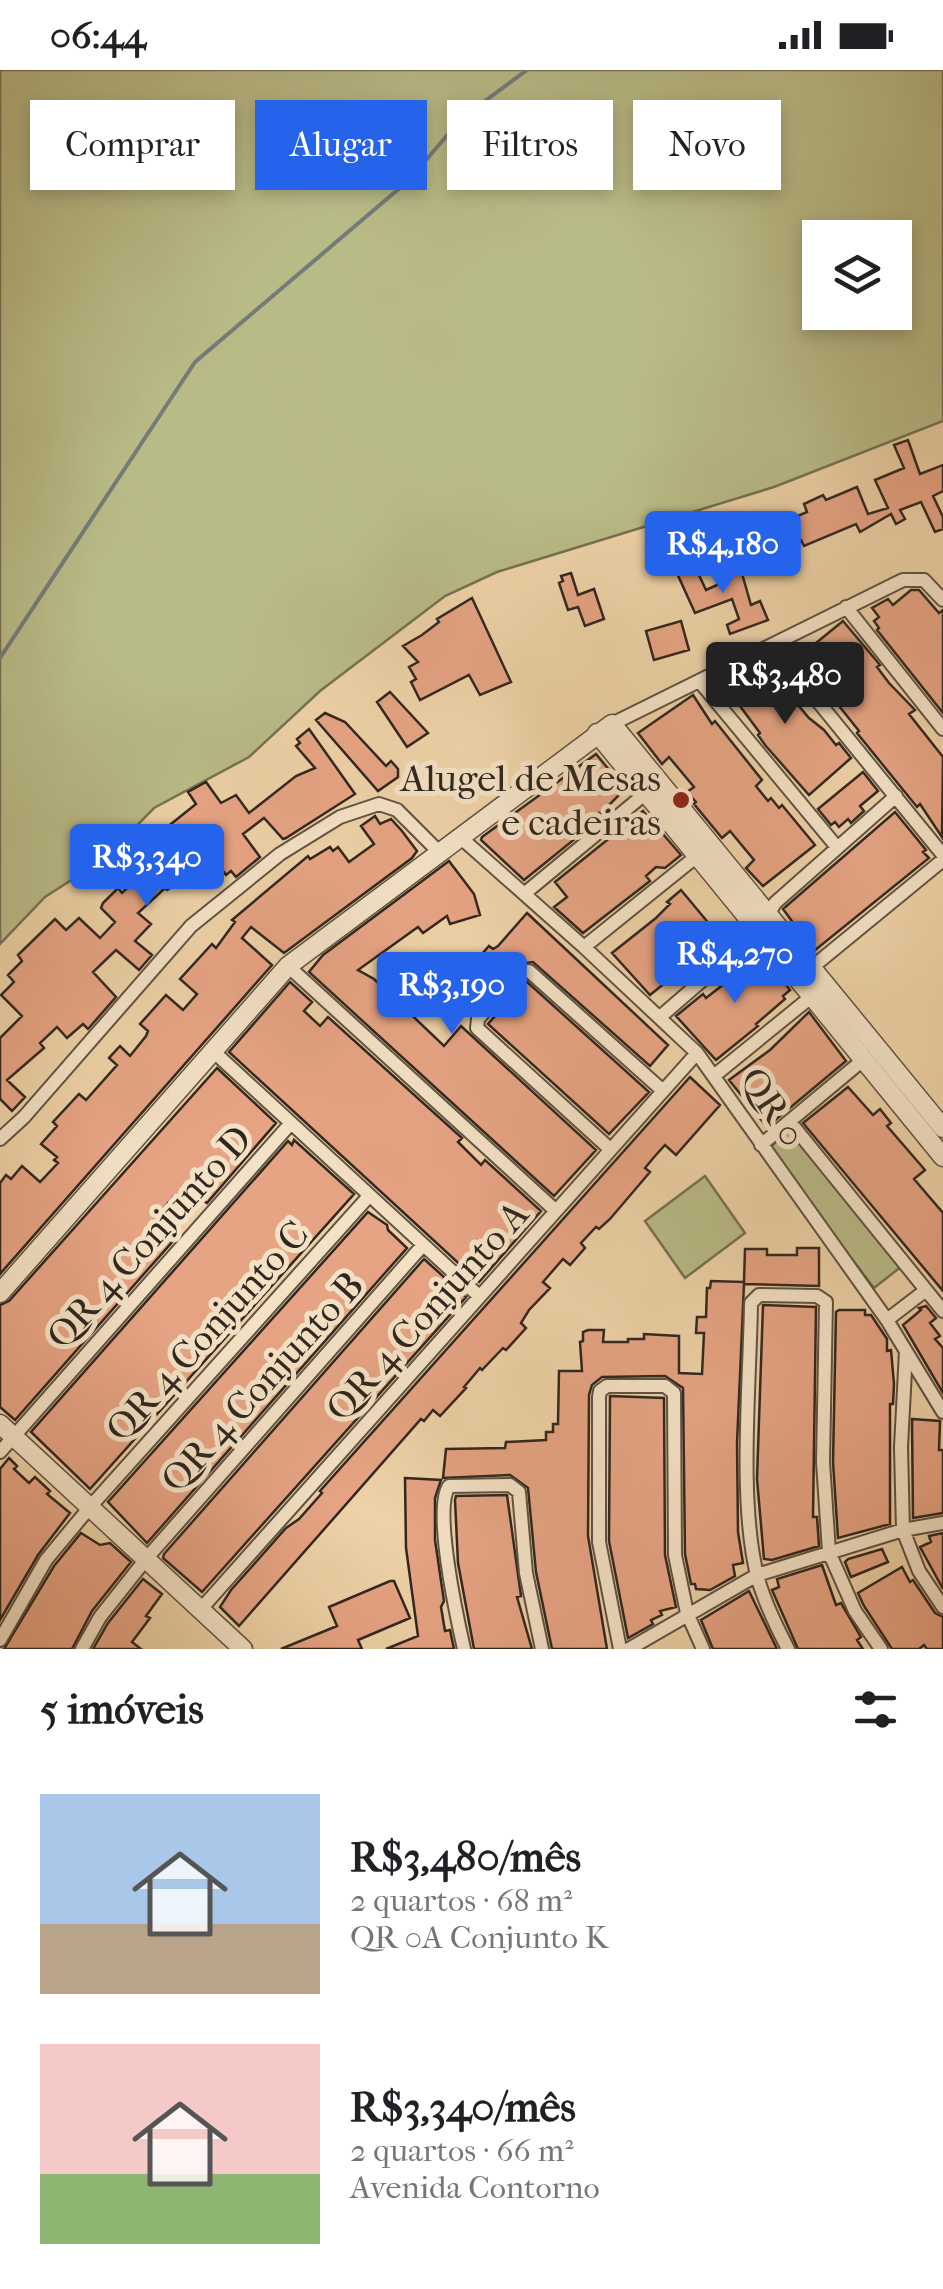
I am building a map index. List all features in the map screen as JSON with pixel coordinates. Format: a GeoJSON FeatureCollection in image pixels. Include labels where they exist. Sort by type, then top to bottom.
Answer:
{"type":"FeatureCollection","features":[{"type":"Feature","properties":{"kind":"street"},"geometry":{"type":"LineString","coordinates":[[0,1293],[288,966],[604,729],[903,580],[919,578],[941,592]]}},
{"type":"Feature","properties":{"kind":"street"},"geometry":{"type":"LineString","coordinates":[[846,607],[943,729]]}},
{"type":"Feature","properties":{"kind":"street"},"geometry":{"type":"LineString","coordinates":[[772,645],[943,858],[810,969]]}},
{"type":"Feature","properties":{"kind":"street"},"geometry":{"type":"LineString","coordinates":[[700,682],[836,846]]}},
{"type":"Feature","properties":{"kind":"street"},"geometry":{"type":"LineString","coordinates":[[604,729],[646,793],[697,856],[810,969],[935,1120],[943,1156]]}},
{"type":"Feature","properties":{"kind":"street"},"geometry":{"type":"LineString","coordinates":[[604,729],[764,922],[811,997],[863,1060],[935,1120]]}},
{"type":"Feature","properties":{"kind":"street"},"geometry":{"type":"LineString","coordinates":[[524,894],[646,793]]}},
{"type":"Feature","properties":{"kind":"street"},"geometry":{"type":"LineString","coordinates":[[660,1017],[764,922],[775,903],[896,796]]}},
{"type":"Feature","properties":{"kind":"street"},"geometry":{"type":"LineString","coordinates":[[0,1139],[24,1117],[192,926],[280,854],[340,817],[380,804],[397,810],[440,853]]}},
{"type":"Feature","properties":{"kind":"street","name":"QR 0"},"geometry":{"type":"LineString","coordinates":[[460,837],[697,1053],[887,1320],[943,1412]]}},
{"type":"Feature","properties":{"kind":"street"},"geometry":{"type":"LineString","coordinates":[[584,946],[697,856]]}},
{"type":"Feature","properties":{"kind":"street"},"geometry":{"type":"LineString","coordinates":[[288,966],[556,1211]]}},
{"type":"Feature","properties":{"kind":"street"},"geometry":{"type":"LineString","coordinates":[[610,1149],[476,1028],[478,1019],[518,972],[529,971],[662,1090]]}},
{"type":"Feature","properties":{"kind":"street"},"geometry":{"type":"LineString","coordinates":[[715,1075],[811,997]]}},
{"type":"Feature","properties":{"kind":"street"},"geometry":{"type":"LineString","coordinates":[[213,1051],[479,1296]]}},
{"type":"Feature","properties":{"kind":"street","name":"QR 4 Conjunto A"},"geometry":{"type":"LineString","coordinates":[[201,1609],[697,1053]]}},
{"type":"Feature","properties":{"kind":"street"},"geometry":{"type":"LineString","coordinates":[[760,1145],[863,1060]]}},
{"type":"Feature","properties":{"kind":"street"},"geometry":{"type":"LineString","coordinates":[[790,1122],[943,1312]]}},
{"type":"Feature","properties":{"kind":"street","name":"QR 4 Conjunto D"},"geometry":{"type":"LineString","coordinates":[[0,1452],[7,1431],[291,1123]]}},
{"type":"Feature","properties":{"kind":"street","name":"QR 4 Conjunto C"},"geometry":{"type":"LineString","coordinates":[[0,1640],[46,1560],[90,1507],[369,1196]]}},
{"type":"Feature","properties":{"kind":"street","name":"QR 4 Conjunto B"},"geometry":{"type":"LineString","coordinates":[[82,1649],[100,1616],[146,1559],[423,1245]]}},
{"type":"Feature","properties":{"kind":"street"},"geometry":{"type":"LineString","coordinates":[[887,1320],[926,1290]]}},
{"type":"Feature","properties":{"kind":"street"},"geometry":{"type":"LineString","coordinates":[[788,1649],[757,1575],[750,1504],[751,1303],[755,1296],[816,1296],[826,1302],[823,1462],[830,1552],[855,1612],[882,1649]]}},
{"type":"Feature","properties":{"kind":"street"},"geometry":{"type":"LineString","coordinates":[[906,1350],[900,1447],[904,1530],[919,1571],[943,1607]]}},
{"type":"Feature","properties":{"kind":"street"},"geometry":{"type":"LineString","coordinates":[[620,1649],[601,1564],[598,1517],[599,1396],[605,1386],[665,1386],[674,1393],[673,1530],[687,1613],[703,1649]]}},
{"type":"Feature","properties":{"kind":"street"},"geometry":{"type":"LineString","coordinates":[[7,1431],[244,1649]]}},
{"type":"Feature","properties":{"kind":"street"},"geometry":{"type":"LineString","coordinates":[[464,1649],[450,1581],[445,1496],[450,1486],[510,1485],[519,1492],[526,1574],[542,1649]]}},
{"type":"Feature","properties":{"kind":"street"},"geometry":{"type":"LineString","coordinates":[[630,1649],[757,1575],[904,1530],[943,1523]]}},
{"type":"Feature","properties":{"kind":"green space"},"geometry":{"type":"Polygon","coordinates":[[[0,70],[943,70],[943,421],[774,487],[497,572],[445,596],[320,691],[249,757],[154,808],[104,859],[45,897],[0,944],[0,70]]]}},
{"type":"Feature","properties":{"kind":"green space"},"geometry":{"type":"Polygon","coordinates":[[[789,1131],[902,1266],[874,1288],[768,1149],[789,1131]]]}},
{"type":"Feature","properties":{"kind":"green space"},"geometry":{"type":"Polygon","coordinates":[[[705,1176],[745,1233],[685,1278],[645,1221],[705,1176]]]}},
{"type":"Feature","properties":{"kind":"building"},"geometry":{"type":"Polygon","coordinates":[[[908,440],[920,474],[943,465],[943,491],[933,496],[943,517],[943,529],[935,532],[921,502],[900,510],[905,519],[896,524],[891,514],[860,532],[856,524],[804,546],[801,540],[789,545],[779,524],[807,512],[804,504],[823,495],[826,500],[857,487],[868,514],[888,508],[875,480],[904,468],[894,445],[908,440]]]}},
{"type":"Feature","properties":{"kind":"building"},"geometry":{"type":"Polygon","coordinates":[[[726,517],[735,539],[719,544],[724,558],[700,567],[690,541],[710,533],[706,523],[726,517]]]}},
{"type":"Feature","properties":{"kind":"building"},"geometry":{"type":"Polygon","coordinates":[[[757,523],[768,547],[750,556],[738,532],[757,523]]]}},
{"type":"Feature","properties":{"kind":"building"},"geometry":{"type":"Polygon","coordinates":[[[693,562],[706,590],[726,581],[722,569],[739,563],[751,605],[760,601],[768,620],[730,634],[727,625],[739,619],[732,599],[695,613],[676,571],[693,562]]]}},
{"type":"Feature","properties":{"kind":"building"},"geometry":{"type":"Polygon","coordinates":[[[571,573],[578,595],[594,589],[604,619],[585,626],[578,607],[568,610],[559,583],[563,581],[561,576],[571,573]]]}},
{"type":"Feature","properties":{"kind":"building"},"geometry":{"type":"Polygon","coordinates":[[[911,590],[919,590],[939,613],[943,610],[943,713],[874,621],[879,617],[872,608],[888,599],[893,605],[911,590]]]}},
{"type":"Feature","properties":{"kind":"building"},"geometry":{"type":"Polygon","coordinates":[[[472,598],[511,682],[480,695],[469,675],[420,700],[409,667],[418,662],[403,646],[472,598]]]}},
{"type":"Feature","properties":{"kind":"building"},"geometry":{"type":"Polygon","coordinates":[[[681,621],[689,650],[654,660],[646,631],[681,621]]]}},
{"type":"Feature","properties":{"kind":"building"},"geometry":{"type":"Polygon","coordinates":[[[843,621],[880,665],[877,667],[889,683],[915,710],[909,714],[943,757],[942,837],[920,804],[917,807],[857,733],[839,706],[847,699],[831,680],[824,686],[800,656],[843,621]]]}},
{"type":"Feature","properties":{"kind":"building"},"geometry":{"type":"Polygon","coordinates":[[[761,661],[809,718],[851,758],[809,795],[765,745],[731,694],[726,698],[715,684],[761,661]]]}},
{"type":"Feature","properties":{"kind":"building"},"geometry":{"type":"Polygon","coordinates":[[[390,692],[428,733],[407,747],[377,702],[390,692]]]}},
{"type":"Feature","properties":{"kind":"building"},"geometry":{"type":"Polygon","coordinates":[[[693,695],[712,724],[715,721],[762,780],[756,786],[768,801],[771,798],[779,808],[782,805],[815,845],[763,886],[746,868],[754,860],[730,831],[722,838],[687,792],[694,787],[669,757],[662,764],[638,733],[693,695]]]}},
{"type":"Feature","properties":{"kind":"building"},"geometry":{"type":"Polygon","coordinates":[[[325,713],[345,722],[386,766],[391,761],[398,769],[398,777],[378,791],[316,720],[325,713]]]}},
{"type":"Feature","properties":{"kind":"building"},"geometry":{"type":"Polygon","coordinates":[[[309,729],[355,794],[283,839],[264,818],[243,834],[260,857],[236,877],[231,871],[226,875],[210,853],[191,866],[194,871],[185,878],[165,888],[138,913],[151,924],[135,941],[152,955],[139,970],[116,950],[93,972],[116,997],[88,1029],[83,1024],[67,1038],[57,1027],[40,1043],[44,1048],[7,1080],[25,1097],[12,1111],[0,1099],[0,1038],[22,1016],[1,995],[14,982],[8,975],[22,961],[18,955],[55,919],[66,930],[79,918],[100,938],[115,922],[101,908],[103,903],[118,888],[122,893],[148,868],[180,846],[166,828],[196,804],[188,792],[206,782],[221,803],[236,795],[249,813],[296,776],[315,768],[296,746],[300,743],[297,739],[309,729]]]}},
{"type":"Feature","properties":{"kind":"building"},"geometry":{"type":"Polygon","coordinates":[[[596,754],[625,789],[608,806],[611,809],[602,816],[599,813],[573,835],[576,838],[524,880],[482,837],[596,754]]]}},
{"type":"Feature","properties":{"kind":"building"},"geometry":{"type":"Polygon","coordinates":[[[863,772],[878,791],[860,806],[864,811],[851,823],[848,819],[839,827],[835,822],[831,825],[818,809],[863,772]]]}},
{"type":"Feature","properties":{"kind":"building"},"geometry":{"type":"Polygon","coordinates":[[[643,811],[681,855],[665,868],[656,867],[646,876],[650,881],[583,933],[554,907],[567,897],[555,882],[643,811]]]}},
{"type":"Feature","properties":{"kind":"building"},"geometry":{"type":"Polygon","coordinates":[[[895,812],[929,858],[814,951],[783,909],[895,812]]]}},
{"type":"Feature","properties":{"kind":"building"},"geometry":{"type":"Polygon","coordinates":[[[375,816],[380,824],[391,819],[402,831],[417,851],[412,858],[284,953],[251,927],[242,938],[272,965],[0,1274],[0,1183],[6,1175],[11,1179],[22,1166],[40,1182],[58,1163],[54,1160],[57,1157],[41,1144],[57,1126],[53,1122],[79,1094],[86,1100],[117,1065],[109,1058],[120,1046],[130,1056],[148,1031],[140,1024],[166,995],[183,1010],[197,994],[180,979],[212,944],[216,948],[235,922],[232,920],[308,856],[310,859],[330,847],[333,851],[338,847],[349,862],[374,844],[361,826],[375,816]]]}},
{"type":"Feature","properties":{"kind":"building"},"geometry":{"type":"Polygon","coordinates":[[[449,861],[474,894],[480,915],[450,924],[447,916],[423,933],[418,927],[358,970],[374,979],[444,1046],[461,1026],[596,1150],[554,1196],[309,972],[323,955],[449,861]]]}},
{"type":"Feature","properties":{"kind":"building"},"geometry":{"type":"Polygon","coordinates":[[[681,890],[721,938],[650,995],[612,953],[656,918],[681,890]]]}},
{"type":"Feature","properties":{"kind":"building"},"geometry":{"type":"Polygon","coordinates":[[[527,913],[668,1045],[650,1066],[533,962],[512,965],[463,1016],[443,998],[489,946],[498,946],[527,913]]]}},
{"type":"Feature","properties":{"kind":"building"},"geometry":{"type":"Polygon","coordinates":[[[759,951],[790,990],[758,1026],[716,1060],[676,1016],[733,977],[729,972],[759,951]]]}},
{"type":"Feature","properties":{"kind":"building"},"geometry":{"type":"Polygon","coordinates":[[[526,981],[649,1092],[609,1134],[488,1024],[526,981]]]}},
{"type":"Feature","properties":{"kind":"building"},"geometry":{"type":"Polygon","coordinates":[[[290,982],[312,1002],[304,1011],[320,1026],[328,1017],[462,1138],[458,1142],[481,1165],[485,1160],[541,1211],[479,1282],[229,1052],[290,982]]]}},
{"type":"Feature","properties":{"kind":"building"},"geometry":{"type":"Polygon","coordinates":[[[809,1012],[846,1061],[767,1127],[729,1080],[770,1050],[809,1012]]]}},
{"type":"Feature","properties":{"kind":"building"},"geometry":{"type":"Polygon","coordinates":[[[217,1068],[276,1123],[207,1203],[203,1200],[192,1213],[173,1197],[152,1222],[173,1241],[15,1420],[0,1407],[0,1305],[9,1301],[217,1068]]]}},
{"type":"Feature","properties":{"kind":"building"},"geometry":{"type":"Polygon","coordinates":[[[690,1077],[720,1105],[676,1155],[665,1145],[645,1168],[650,1172],[610,1219],[581,1243],[585,1248],[570,1265],[563,1259],[543,1282],[550,1288],[521,1323],[526,1328],[506,1350],[503,1348],[480,1368],[440,1416],[433,1410],[424,1421],[421,1419],[239,1626],[220,1607],[231,1590],[286,1528],[299,1519],[690,1077]]]}},
{"type":"Feature","properties":{"kind":"building"},"geometry":{"type":"Polygon","coordinates":[[[848,1087],[873,1115],[880,1109],[891,1123],[887,1126],[925,1170],[914,1179],[943,1213],[943,1291],[803,1123],[848,1087]]]}},
{"type":"Feature","properties":{"kind":"building"},"geometry":{"type":"Polygon","coordinates":[[[294,1140],[354,1194],[90,1489],[31,1432],[288,1141],[292,1145],[294,1140]]]}},
{"type":"Feature","properties":{"kind":"building"},"geometry":{"type":"Polygon","coordinates":[[[368,1212],[387,1225],[407,1248],[147,1543],[108,1502],[368,1212]]]}},
{"type":"Feature","properties":{"kind":"building"},"geometry":{"type":"Polygon","coordinates":[[[797,1248],[819,1248],[819,1286],[744,1284],[737,1443],[738,1532],[743,1563],[733,1565],[735,1576],[710,1590],[696,1589],[691,1584],[685,1554],[683,1388],[665,1376],[602,1377],[592,1385],[589,1395],[588,1536],[607,1649],[552,1649],[536,1572],[528,1488],[510,1475],[443,1478],[446,1449],[505,1448],[506,1442],[546,1440],[546,1432],[553,1432],[553,1424],[558,1424],[559,1371],[582,1371],[580,1342],[583,1332],[588,1330],[604,1330],[603,1342],[644,1339],[644,1334],[679,1336],[679,1373],[702,1374],[704,1333],[696,1333],[697,1317],[706,1317],[711,1281],[744,1282],[745,1249],[767,1249],[767,1255],[797,1255],[797,1248]]]}},
{"type":"Feature","properties":{"kind":"building"},"geometry":{"type":"Polygon","coordinates":[[[424,1259],[466,1297],[202,1592],[163,1558],[164,1554],[424,1259]]]}},
{"type":"Feature","properties":{"kind":"building"},"geometry":{"type":"Polygon","coordinates":[[[763,1305],[816,1307],[813,1517],[817,1517],[819,1546],[772,1560],[764,1559],[757,1479],[763,1305]]]}},
{"type":"Feature","properties":{"kind":"building"},"geometry":{"type":"Polygon","coordinates":[[[926,1306],[936,1318],[930,1323],[943,1348],[943,1393],[903,1325],[926,1306]]]}},
{"type":"Feature","properties":{"kind":"building"},"geometry":{"type":"Polygon","coordinates":[[[839,1310],[865,1310],[865,1315],[871,1315],[887,1339],[887,1351],[891,1350],[894,1384],[890,1404],[890,1524],[838,1538],[833,1462],[839,1310]]]}},
{"type":"Feature","properties":{"kind":"building"},"geometry":{"type":"Polygon","coordinates":[[[610,1396],[664,1398],[665,1555],[676,1607],[660,1611],[662,1615],[651,1620],[653,1624],[628,1638],[609,1541],[610,1396]]]}},
{"type":"Feature","properties":{"kind":"building"},"geometry":{"type":"Polygon","coordinates":[[[912,1419],[940,1421],[939,1450],[943,1450],[943,1513],[913,1518],[912,1419]]]}},
{"type":"Feature","properties":{"kind":"building"},"geometry":{"type":"Polygon","coordinates":[[[9,1458],[29,1483],[35,1477],[50,1491],[47,1494],[70,1513],[38,1555],[0,1620],[0,1469],[9,1458]]]}},
{"type":"Feature","properties":{"kind":"building"},"geometry":{"type":"Polygon","coordinates":[[[405,1478],[441,1480],[435,1498],[435,1540],[445,1631],[450,1630],[454,1649],[386,1649],[418,1636],[406,1548],[405,1478]]]}},
{"type":"Feature","properties":{"kind":"building"},"geometry":{"type":"Polygon","coordinates":[[[507,1495],[521,1596],[517,1597],[532,1649],[474,1649],[458,1563],[455,1500],[456,1496],[507,1495]]]}},
{"type":"Feature","properties":{"kind":"building"},"geometry":{"type":"Polygon","coordinates":[[[81,1533],[100,1545],[110,1543],[131,1562],[92,1611],[72,1649],[4,1649],[54,1566],[81,1533]]]}},
{"type":"Feature","properties":{"kind":"building"},"geometry":{"type":"Polygon","coordinates":[[[943,1533],[943,1589],[920,1547],[931,1542],[929,1536],[943,1533]]]}},
{"type":"Feature","properties":{"kind":"building"},"geometry":{"type":"Polygon","coordinates":[[[882,1549],[888,1562],[851,1577],[845,1562],[848,1559],[882,1549]]]}},
{"type":"Feature","properties":{"kind":"building"},"geometry":{"type":"Polygon","coordinates":[[[822,1565],[836,1605],[841,1603],[861,1637],[857,1640],[863,1649],[798,1649],[772,1590],[779,1587],[777,1579],[822,1565]]]}},
{"type":"Feature","properties":{"kind":"building"},"geometry":{"type":"Polygon","coordinates":[[[902,1567],[935,1613],[943,1617],[943,1649],[927,1649],[924,1645],[919,1649],[892,1649],[864,1606],[858,1593],[902,1567]]]}},
{"type":"Feature","properties":{"kind":"building"},"geometry":{"type":"Polygon","coordinates":[[[143,1579],[162,1594],[132,1642],[141,1649],[93,1649],[108,1623],[143,1579]]]}},
{"type":"Feature","properties":{"kind":"building"},"geometry":{"type":"Polygon","coordinates":[[[394,1581],[410,1618],[358,1640],[362,1649],[281,1649],[337,1626],[329,1607],[394,1581]]]}},
{"type":"Feature","properties":{"kind":"building"},"geometry":{"type":"Polygon","coordinates":[[[749,1591],[777,1649],[713,1649],[701,1620],[749,1591]]]}},
{"type":"Feature","properties":{"kind":"waterway"},"geometry":{"type":"LineString","coordinates":[[0,658],[195,362],[408,181],[462,118],[527,70]]}},
{"type":"Feature","properties":{"kind":"place","name":"Alugel de Mesas e cadeiras"},"geometry":{"type":"Point","coordinates":[681,800]}}]}
